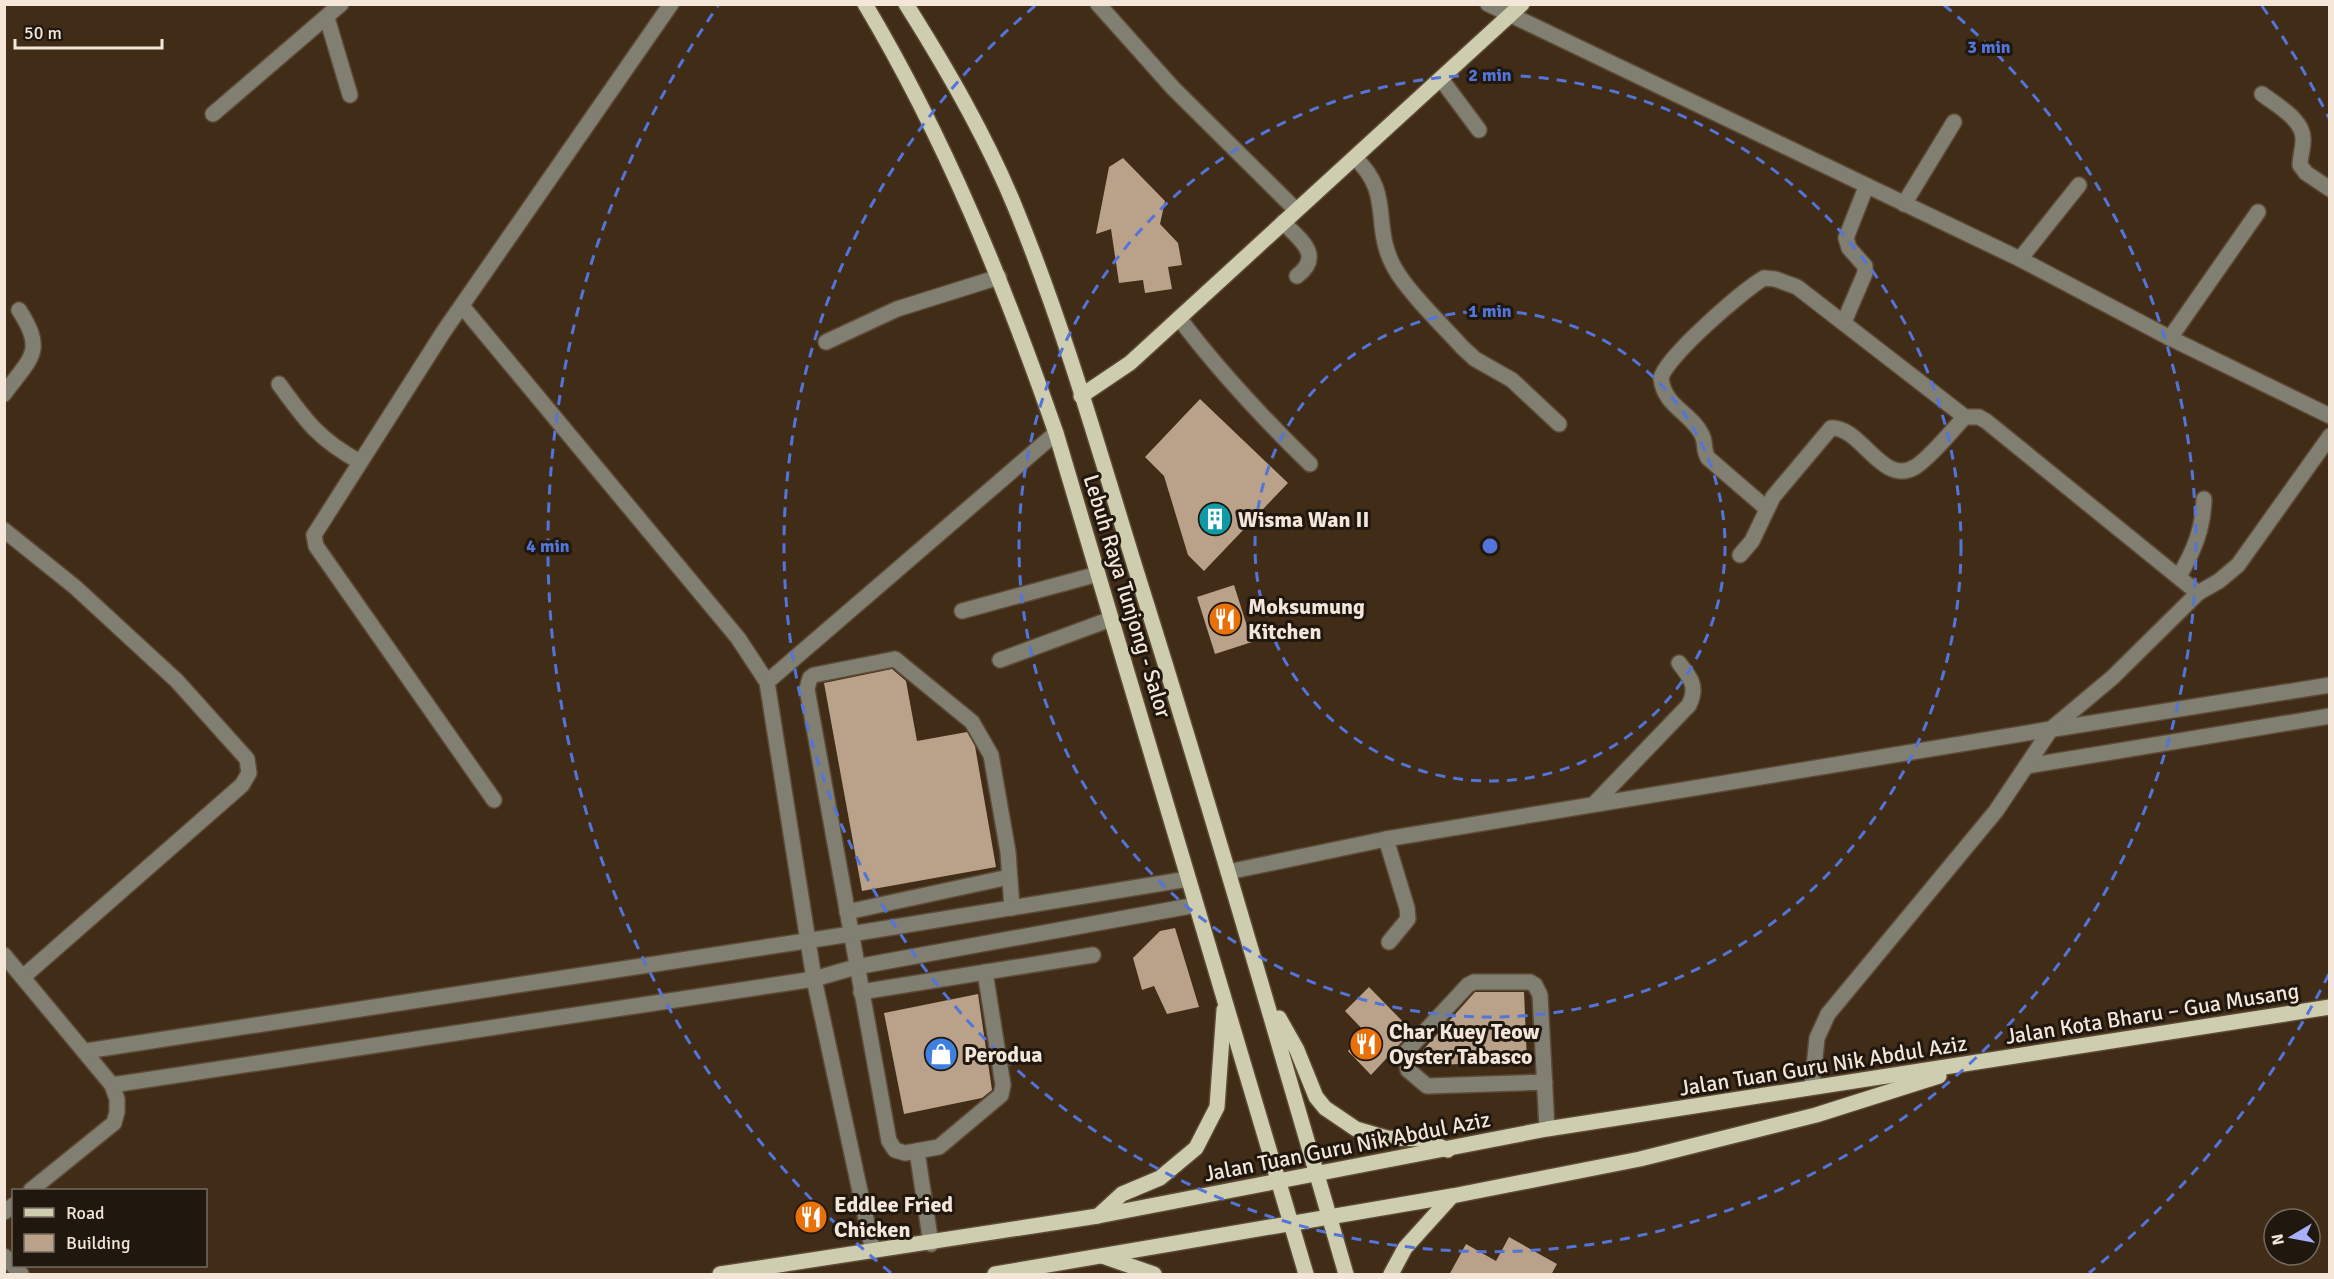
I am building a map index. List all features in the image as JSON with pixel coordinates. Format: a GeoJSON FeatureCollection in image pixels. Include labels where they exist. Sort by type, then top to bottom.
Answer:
{"type":"FeatureCollection","features":[{"type":"Feature","properties":{"kind":"main road","name":"Lebuh Raya Tunjong - Salor"},"geometry":{"type":"LineString","coordinates":[[865,4],[939,140],[999,277],[1056,433],[1306,1275]]}},
{"type":"Feature","properties":{"kind":"main road","name":"Lebuh Raya Tunjong - Salor"},"geometry":{"type":"LineString","coordinates":[[906,4],[953,83],[1011,199],[1081,396],[1181,712],[1346,1275]]}},
{"type":"Feature","properties":{"kind":"main road"},"geometry":{"type":"LineString","coordinates":[[1081,396],[1130,363],[1516,10]]}},
{"type":"Feature","properties":{"kind":"main road"},"geometry":{"type":"LineString","coordinates":[[1266,997],[1297,1050],[1317,1097],[1325,1108],[1356,1130],[1387,1138],[1422,1139],[1448,1150]]}},
{"type":"Feature","properties":{"kind":"main road"},"geometry":{"type":"LineString","coordinates":[[1098,1216],[1122,1194],[1160,1178],[1196,1148],[1217,1107],[1225,1001]]}},
{"type":"Feature","properties":{"kind":"main road","name":"Jalan Kota Bharu – Gua Musang"},"geometry":{"type":"LineString","coordinates":[[1982,1063],[2327,1010]]}},
{"type":"Feature","properties":{"kind":"main road","name":"Jalan Tuan Guru Nik Abdul Aziz"},"geometry":{"type":"LineString","coordinates":[[720,1275],[931,1244],[1098,1216],[1547,1129],[1982,1063]]}},
{"type":"Feature","properties":{"kind":"main road","name":"Jalan Tuan Guru Nik Abdul Aziz"},"geometry":{"type":"LineString","coordinates":[[995,1275],[1452,1196],[1640,1160],[1816,1115],[1982,1063]]}},
{"type":"Feature","properties":{"kind":"main road"},"geometry":{"type":"LineString","coordinates":[[1391,1275],[1405,1248],[1452,1196]]}},
{"type":"Feature","properties":{"kind":"main road"},"geometry":{"type":"LineString","coordinates":[[1102,1256],[1154,1275]]}},
{"type":"Feature","properties":{"kind":"street"},"geometry":{"type":"LineString","coordinates":[[213,114],[341,4]]}},
{"type":"Feature","properties":{"kind":"street"},"geometry":{"type":"LineString","coordinates":[[494,801],[396,663],[314,541],[316,530],[462,306],[671,4]]}},
{"type":"Feature","properties":{"kind":"street"},"geometry":{"type":"LineString","coordinates":[[1098,4],[1173,88],[1296,210]]}},
{"type":"Feature","properties":{"kind":"street"},"geometry":{"type":"LineString","coordinates":[[1488,4],[1516,10],[1866,187],[2020,259],[2170,338],[2330,416]]}},
{"type":"Feature","properties":{"kind":"street"},"geometry":{"type":"LineString","coordinates":[[327,18],[350,95]]}},
{"type":"Feature","properties":{"kind":"street"},"geometry":{"type":"LineString","coordinates":[[1441,79],[1479,130]]}},
{"type":"Feature","properties":{"kind":"street"},"geometry":{"type":"LineString","coordinates":[[2262,94],[2293,119],[2302,130],[2304,139],[2300,165],[2306,173],[2330,189]]}},
{"type":"Feature","properties":{"kind":"street"},"geometry":{"type":"LineString","coordinates":[[1904,204],[1954,122]]}},
{"type":"Feature","properties":{"kind":"street"},"geometry":{"type":"LineString","coordinates":[[1355,159],[1371,173],[1379,193],[1384,239],[1395,270],[1462,348],[1475,359],[1512,380],[1559,424]]}},
{"type":"Feature","properties":{"kind":"street"},"geometry":{"type":"LineString","coordinates":[[2020,259],[2079,185]]}},
{"type":"Feature","properties":{"kind":"street"},"geometry":{"type":"LineString","coordinates":[[1844,322],[1865,273],[1865,266],[1849,248],[1846,238],[1866,187]]}},
{"type":"Feature","properties":{"kind":"street"},"geometry":{"type":"LineString","coordinates":[[2170,338],[2258,212]]}},
{"type":"Feature","properties":{"kind":"street"},"geometry":{"type":"LineString","coordinates":[[1283,222],[1306,247],[1310,255],[1307,268],[1298,276]]}},
{"type":"Feature","properties":{"kind":"street"},"geometry":{"type":"LineString","coordinates":[[826,342],[897,309],[999,277]]}},
{"type":"Feature","properties":{"kind":"street"},"geometry":{"type":"LineString","coordinates":[[1766,508],[1708,458],[1704,452],[1701,433],[1667,399],[1662,388],[1662,372],[1688,343],[1764,278],[1776,279],[1797,287],[1965,417],[1979,417],[1986,421],[2180,576],[2198,593]]}},
{"type":"Feature","properties":{"kind":"street"},"geometry":{"type":"LineString","coordinates":[[462,306],[738,638],[767,682],[814,979],[873,1251]]}},
{"type":"Feature","properties":{"kind":"street"},"geometry":{"type":"LineString","coordinates":[[4,394],[32,354],[35,344],[33,332],[19,310]]}},
{"type":"Feature","properties":{"kind":"street"},"geometry":{"type":"LineString","coordinates":[[1179,318],[1202,349],[1270,425],[1310,464]]}},
{"type":"Feature","properties":{"kind":"street"},"geometry":{"type":"LineString","coordinates":[[279,384],[311,428],[335,448],[360,462]]}},
{"type":"Feature","properties":{"kind":"street"},"geometry":{"type":"LineString","coordinates":[[1740,555],[1752,541],[1773,497],[1831,428],[1846,430],[1886,466],[1901,471],[1914,467],[1965,417]]}},
{"type":"Feature","properties":{"kind":"street"},"geometry":{"type":"LineString","coordinates":[[767,682],[1056,433]]}},
{"type":"Feature","properties":{"kind":"street"},"geometry":{"type":"LineString","coordinates":[[1812,1087],[1817,1038],[1828,1014],[1996,811],[2047,734],[2113,677],[2198,593],[2219,581],[2238,565],[2256,544],[2329,437]]}},
{"type":"Feature","properties":{"kind":"street"},"geometry":{"type":"LineString","coordinates":[[2180,576],[2193,554],[2203,520],[2204,499]]}},
{"type":"Feature","properties":{"kind":"street"},"geometry":{"type":"LineString","coordinates":[[4,530],[75,587],[177,681],[247,759],[249,773],[242,785],[23,977]]}},
{"type":"Feature","properties":{"kind":"street"},"geometry":{"type":"LineString","coordinates":[[962,611],[1098,574]]}},
{"type":"Feature","properties":{"kind":"street"},"geometry":{"type":"LineString","coordinates":[[1000,660],[1111,619]]}},
{"type":"Feature","properties":{"kind":"street"},"geometry":{"type":"LineString","coordinates":[[985,972],[1003,1085],[1001,1095],[943,1145],[917,1151],[895,1150],[889,1141],[856,967],[807,689],[810,678],[819,672],[895,659],[912,670],[972,722],[991,755],[1008,852],[1012,908]]}},
{"type":"Feature","properties":{"kind":"street"},"geometry":{"type":"LineString","coordinates":[[1594,804],[1689,705],[1695,693],[1692,678],[1679,663]]}},
{"type":"Feature","properties":{"kind":"street"},"geometry":{"type":"LineString","coordinates":[[1228,872],[1386,839],[1594,804],[2047,734],[2330,685]]}},
{"type":"Feature","properties":{"kind":"street"},"geometry":{"type":"LineString","coordinates":[[2030,761],[2330,716]]}},
{"type":"Feature","properties":{"kind":"street"},"geometry":{"type":"LineString","coordinates":[[1386,839],[1407,908],[1408,919],[1389,942]]}},
{"type":"Feature","properties":{"kind":"street"},"geometry":{"type":"LineString","coordinates":[[847,912],[1009,877]]}},
{"type":"Feature","properties":{"kind":"street"},"geometry":{"type":"LineString","coordinates":[[86,1051],[851,934],[1188,879]]}},
{"type":"Feature","properties":{"kind":"street"},"geometry":{"type":"LineString","coordinates":[[112,1085],[814,979],[856,967],[1196,905]]}},
{"type":"Feature","properties":{"kind":"street"},"geometry":{"type":"LineString","coordinates":[[4,955],[86,1051],[112,1085],[117,1099],[114,1123],[33,1189]]}},
{"type":"Feature","properties":{"kind":"street"},"geometry":{"type":"LineString","coordinates":[[861,992],[1093,955]]}},
{"type":"Feature","properties":{"kind":"street"},"geometry":{"type":"LineString","coordinates":[[1545,1082],[1427,1086],[1408,1070],[1404,1054],[1468,985],[1474,982],[1530,982],[1535,985],[1540,995],[1545,1082],[1547,1129]]}},
{"type":"Feature","properties":{"kind":"street"},"geometry":{"type":"LineString","coordinates":[[917,1151],[931,1244]]}},
{"type":"Feature","properties":{"kind":"building"},"geometry":{"type":"Polygon","coordinates":[[[1123,158],[1165,201],[1160,224],[1178,243],[1182,265],[1168,267],[1172,289],[1145,293],[1143,280],[1119,283],[1111,229],[1096,234],[1109,167],[1123,158]]]}},
{"type":"Feature","properties":{"kind":"building","name":"Wisma Wan II"},"geometry":{"type":"Polygon","coordinates":[[[1200,399],[1288,483],[1204,571],[1188,555],[1164,476],[1145,457],[1200,399]]]}},
{"type":"Feature","properties":{"kind":"building","name":"Moksumung Kitchen"},"geometry":{"type":"Polygon","coordinates":[[[1234,585],[1252,642],[1215,654],[1197,597],[1234,585]]]}},
{"type":"Feature","properties":{"kind":"building"},"geometry":{"type":"Polygon","coordinates":[[[892,669],[906,681],[917,741],[967,732],[975,746],[996,867],[862,891],[824,683],[892,669]]]}},
{"type":"Feature","properties":{"kind":"building"},"geometry":{"type":"Polygon","coordinates":[[[1175,928],[1199,1007],[1167,1014],[1154,986],[1142,990],[1133,958],[1160,931],[1175,928]]]}},
{"type":"Feature","properties":{"kind":"building"},"geometry":{"type":"Polygon","coordinates":[[[1369,987],[1412,1031],[1371,1075],[1348,1051],[1366,1033],[1345,1011],[1369,987]]]}},
{"type":"Feature","properties":{"kind":"building"},"geometry":{"type":"Polygon","coordinates":[[[1475,992],[1524,992],[1527,1061],[1437,1065],[1422,1051],[1475,992]]]}},
{"type":"Feature","properties":{"kind":"building","name":"Perodua"},"geometry":{"type":"Polygon","coordinates":[[[978,994],[992,1090],[982,1098],[904,1114],[884,1013],[978,994]]]}},
{"type":"Feature","properties":{"kind":"building"},"geometry":{"type":"Polygon","coordinates":[[[1509,1237],[1557,1264],[1551,1275],[1449,1275],[1466,1244],[1496,1261],[1509,1237]]]}},
{"type":"Feature","properties":{"kind":"place","name":"Wisma Wan II"},"geometry":{"type":"Point","coordinates":[1215,519]}},
{"type":"Feature","properties":{"kind":"place","name":"Moksumung Kitchen"},"geometry":{"type":"Point","coordinates":[1225,619]}},
{"type":"Feature","properties":{"kind":"place","name":"Char Kuey Teow Oyster Tabasco"},"geometry":{"type":"Point","coordinates":[1366,1044]}},
{"type":"Feature","properties":{"kind":"place","name":"Perodua"},"geometry":{"type":"Point","coordinates":[941,1054]}},
{"type":"Feature","properties":{"kind":"place","name":"Eddlee Fried Chicken"},"geometry":{"type":"Point","coordinates":[811,1217]}}]}
